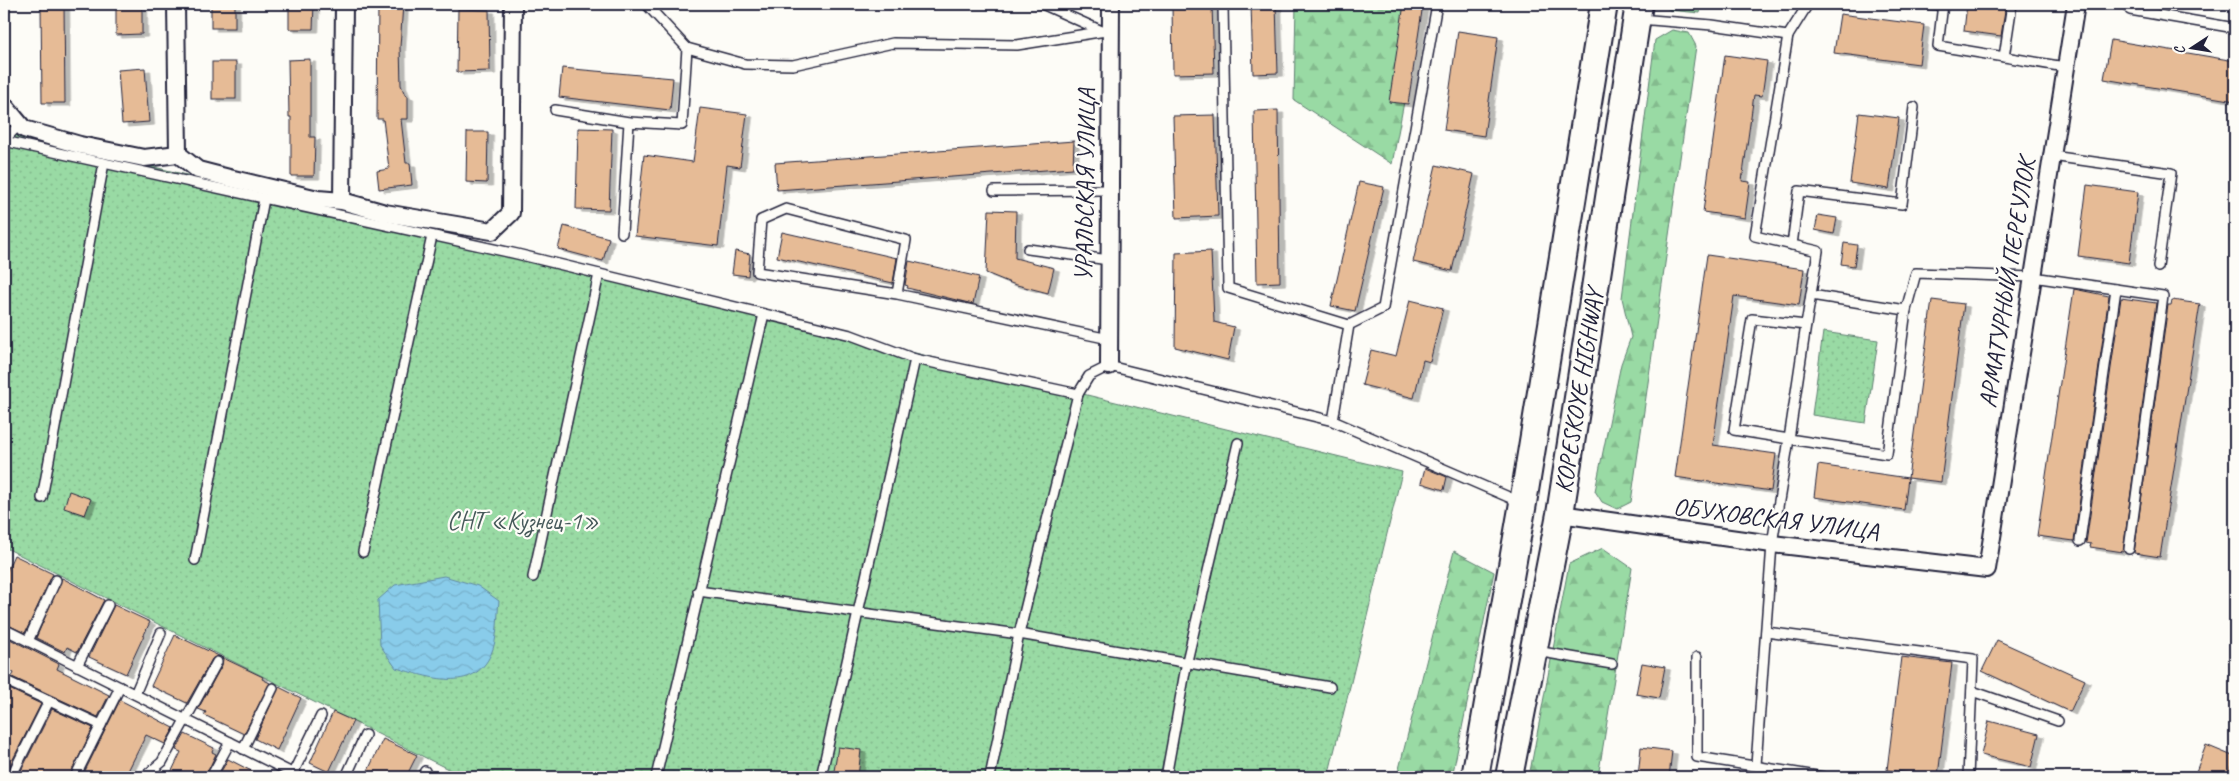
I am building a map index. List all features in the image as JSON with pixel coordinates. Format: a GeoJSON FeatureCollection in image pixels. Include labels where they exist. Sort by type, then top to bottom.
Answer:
{"type":"FeatureCollection","features":[{"type":"Feature","properties":{"kind":"main road","name":"KOPESKOYE HIGHWAY"},"geometry":{"type":"LineString","coordinates":[[1474,777],[1523,503],[1604,4]]}},
{"type":"Feature","properties":{"kind":"main road","name":"KOPESKOYE HIGHWAY"},"geometry":{"type":"LineString","coordinates":[[1509,777],[1560,514],[1637,11]]}},
{"type":"Feature","properties":{"kind":"main road"},"geometry":{"type":"LineString","coordinates":[[1523,503],[1560,514]]}},
{"type":"Feature","properties":{"kind":"street"},"geometry":{"type":"LineString","coordinates":[[176,4],[178,154]]}},
{"type":"Feature","properties":{"kind":"street"},"geometry":{"type":"LineString","coordinates":[[342,200],[344,4]]}},
{"type":"Feature","properties":{"kind":"street"},"geometry":{"type":"LineString","coordinates":[[4,105],[24,129],[80,145],[144,158],[178,154],[198,170],[318,199],[342,200],[385,213],[492,231],[511,213],[513,4]]}},
{"type":"Feature","properties":{"kind":"street","name":"УРАЛЬСКАЯ УЛИЦА"},"geometry":{"type":"LineString","coordinates":[[1109,366],[1107,31],[1111,4]]}},
{"type":"Feature","properties":{"kind":"street","name":"АРМАТУРНЫЙ ПЕРЕУЛОК"},"geometry":{"type":"LineString","coordinates":[[1987,569],[2076,4]]}},
{"type":"Feature","properties":{"kind":"street","name":"ОБУХОВСКАЯ УЛИЦА"},"geometry":{"type":"LineString","coordinates":[[1560,514],[1772,544],[1987,569]]}},
{"type":"Feature","properties":{"kind":"lane"},"geometry":{"type":"LineString","coordinates":[[646,4],[687,48],[745,64],[794,65],[893,43],[1017,45],[1107,31]]}},
{"type":"Feature","properties":{"kind":"lane"},"geometry":{"type":"LineString","coordinates":[[1042,4],[1107,31]]}},
{"type":"Feature","properties":{"kind":"lane"},"geometry":{"type":"LineString","coordinates":[[1223,4],[1228,288],[1349,325],[1383,308],[1436,4]]}},
{"type":"Feature","properties":{"kind":"lane"},"geometry":{"type":"LineString","coordinates":[[1756,765],[1772,544],[1818,251],[1755,236],[1788,36],[1808,4]]}},
{"type":"Feature","properties":{"kind":"lane"},"geometry":{"type":"LineString","coordinates":[[1927,4],[1943,5],[1938,46],[2065,67]]}},
{"type":"Feature","properties":{"kind":"lane"},"geometry":{"type":"LineString","coordinates":[[2004,57],[2012,4]]}},
{"type":"Feature","properties":{"kind":"lane"},"geometry":{"type":"LineString","coordinates":[[2131,4],[2130,10],[2235,28]]}},
{"type":"Feature","properties":{"kind":"lane"},"geometry":{"type":"LineString","coordinates":[[1637,11],[1712,25],[1788,36]]}},
{"type":"Feature","properties":{"kind":"lane"},"geometry":{"type":"LineString","coordinates":[[554,110],[629,122],[682,126],[687,48]]}},
{"type":"Feature","properties":{"kind":"lane"},"geometry":{"type":"LineString","coordinates":[[1792,245],[1799,190],[1902,204],[1914,107]]}},
{"type":"Feature","properties":{"kind":"lane"},"geometry":{"type":"LineString","coordinates":[[622,233],[629,122]]}},
{"type":"Feature","properties":{"kind":"lane"},"geometry":{"type":"LineString","coordinates":[[4,140],[20,124]]}},
{"type":"Feature","properties":{"kind":"lane"},"geometry":{"type":"LineString","coordinates":[[4,140],[599,274],[851,335],[916,359],[1078,394]]}},
{"type":"Feature","properties":{"kind":"lane"},"geometry":{"type":"LineString","coordinates":[[2052,156],[2170,174],[2158,267]]}},
{"type":"Feature","properties":{"kind":"lane"},"geometry":{"type":"LineString","coordinates":[[42,498],[104,163]]}},
{"type":"Feature","properties":{"kind":"lane"},"geometry":{"type":"LineString","coordinates":[[994,191],[1109,190]]}},
{"type":"Feature","properties":{"kind":"lane"},"geometry":{"type":"LineString","coordinates":[[195,560],[264,198]]}},
{"type":"Feature","properties":{"kind":"lane"},"geometry":{"type":"LineString","coordinates":[[897,294],[906,240],[786,209],[761,220],[757,272],[897,294],[1109,339]]}},
{"type":"Feature","properties":{"kind":"lane"},"geometry":{"type":"LineString","coordinates":[[363,552],[432,236]]}},
{"type":"Feature","properties":{"kind":"lane"},"geometry":{"type":"LineString","coordinates":[[1028,249],[1108,260]]}},
{"type":"Feature","properties":{"kind":"lane"},"geometry":{"type":"LineString","coordinates":[[1806,325],[1752,319],[1734,430],[1887,454],[1906,310],[1916,273],[2033,277],[2163,296],[2128,549]]}},
{"type":"Feature","properties":{"kind":"lane"},"geometry":{"type":"LineString","coordinates":[[532,577],[599,274]]}},
{"type":"Feature","properties":{"kind":"lane"},"geometry":{"type":"LineString","coordinates":[[2080,542],[2116,289]]}},
{"type":"Feature","properties":{"kind":"lane"},"geometry":{"type":"LineString","coordinates":[[1811,295],[1906,310]]}},
{"type":"Feature","properties":{"kind":"lane"},"geometry":{"type":"LineString","coordinates":[[656,777],[764,314]]}},
{"type":"Feature","properties":{"kind":"lane"},"geometry":{"type":"LineString","coordinates":[[1333,421],[1349,325]]}},
{"type":"Feature","properties":{"kind":"lane"},"geometry":{"type":"LineString","coordinates":[[821,777],[916,359]]}},
{"type":"Feature","properties":{"kind":"lane"},"geometry":{"type":"LineString","coordinates":[[990,777],[1020,634],[1078,394],[1089,376],[1109,366],[1333,421],[1523,503]]}},
{"type":"Feature","properties":{"kind":"lane"},"geometry":{"type":"LineString","coordinates":[[1166,777],[1187,661],[1238,443]]}},
{"type":"Feature","properties":{"kind":"lane"},"geometry":{"type":"LineString","coordinates":[[28,641],[56,580]]}},
{"type":"Feature","properties":{"kind":"lane"},"geometry":{"type":"LineString","coordinates":[[698,591],[858,614],[1020,634],[1187,661],[1330,687]]}},
{"type":"Feature","properties":{"kind":"lane"},"geometry":{"type":"LineString","coordinates":[[77,666],[108,605]]}},
{"type":"Feature","properties":{"kind":"lane"},"geometry":{"type":"LineString","coordinates":[[4,629],[295,776],[321,716]]}},
{"type":"Feature","properties":{"kind":"lane"},"geometry":{"type":"LineString","coordinates":[[1766,632],[1973,659],[1968,777]]}},
{"type":"Feature","properties":{"kind":"lane"},"geometry":{"type":"LineString","coordinates":[[134,694],[161,633]]}},
{"type":"Feature","properties":{"kind":"lane"},"geometry":{"type":"LineString","coordinates":[[1533,651],[1612,664]]}},
{"type":"Feature","properties":{"kind":"lane"},"geometry":{"type":"LineString","coordinates":[[1697,657],[1697,758],[1756,765],[1823,777]]}},
{"type":"Feature","properties":{"kind":"lane"},"geometry":{"type":"LineString","coordinates":[[144,777],[162,762],[217,662]]}},
{"type":"Feature","properties":{"kind":"lane"},"geometry":{"type":"LineString","coordinates":[[4,680],[101,725]]}},
{"type":"Feature","properties":{"kind":"lane"},"geometry":{"type":"LineString","coordinates":[[75,777],[120,687]]}},
{"type":"Feature","properties":{"kind":"lane"},"geometry":{"type":"LineString","coordinates":[[244,749],[272,688]]}},
{"type":"Feature","properties":{"kind":"lane"},"geometry":{"type":"LineString","coordinates":[[1972,691],[2058,721]]}},
{"type":"Feature","properties":{"kind":"lane"},"geometry":{"type":"LineString","coordinates":[[11,777],[49,701]]}},
{"type":"Feature","properties":{"kind":"lane"},"geometry":{"type":"LineString","coordinates":[[346,777],[365,736]]}},
{"type":"Feature","properties":{"kind":"lane"},"geometry":{"type":"LineString","coordinates":[[211,777],[230,742]]}},
{"type":"Feature","properties":{"kind":"green space"},"geometry":{"type":"Polygon","coordinates":[[[1296,4],[1423,4],[1392,164],[1294,100],[1296,4]]]}},
{"type":"Feature","properties":{"kind":"green space"},"geometry":{"type":"Polygon","coordinates":[[[1666,4],[1702,4],[1700,13],[1669,10],[1666,4]]]}},
{"type":"Feature","properties":{"kind":"green space"},"geometry":{"type":"Polygon","coordinates":[[[1672,30],[1689,33],[1696,46],[1631,502],[1617,509],[1602,502],[1595,491],[1621,364],[1631,337],[1622,298],[1655,40],[1672,30]]]}},
{"type":"Feature","properties":{"kind":"green space","name":"СНТ «Кузнец-1»"},"geometry":{"type":"Polygon","coordinates":[[[4,118],[11,132],[1402,472],[1328,777],[464,777],[4,547],[4,118]]]}},
{"type":"Feature","properties":{"kind":"green space"},"geometry":{"type":"Polygon","coordinates":[[[1823,332],[1878,340],[1866,423],[1812,415],[1823,332]]]}},
{"type":"Feature","properties":{"kind":"green space"},"geometry":{"type":"Polygon","coordinates":[[[1603,548],[1632,568],[1598,777],[1529,777],[1569,564],[1603,548]]]}},
{"type":"Feature","properties":{"kind":"green space"},"geometry":{"type":"Polygon","coordinates":[[[1454,551],[1494,572],[1452,777],[1397,777],[1454,551]]]}},
{"type":"Feature","properties":{"kind":"water"},"geometry":{"type":"Polygon","coordinates":[[[444,576],[478,586],[499,601],[496,635],[491,654],[483,666],[473,674],[462,678],[436,678],[396,668],[380,645],[378,600],[395,585],[444,576]]]}},
{"type":"Feature","properties":{"kind":"building"},"geometry":{"type":"Polygon","coordinates":[[[41,4],[64,4],[65,103],[42,103],[41,4]]]}},
{"type":"Feature","properties":{"kind":"building"},"geometry":{"type":"Polygon","coordinates":[[[116,4],[142,4],[142,34],[116,35],[116,4]]]}},
{"type":"Feature","properties":{"kind":"building"},"geometry":{"type":"Polygon","coordinates":[[[211,4],[235,4],[235,28],[211,28],[211,4]]]}},
{"type":"Feature","properties":{"kind":"building"},"geometry":{"type":"Polygon","coordinates":[[[289,4],[314,4],[313,29],[289,29],[289,4]]]}},
{"type":"Feature","properties":{"kind":"building"},"geometry":{"type":"Polygon","coordinates":[[[378,4],[403,4],[400,47],[401,85],[405,95],[408,96],[408,119],[401,119],[406,163],[410,163],[412,185],[379,189],[377,171],[389,169],[383,119],[377,119],[378,4]]]}},
{"type":"Feature","properties":{"kind":"building"},"geometry":{"type":"Polygon","coordinates":[[[1172,4],[1212,4],[1214,73],[1173,74],[1172,4]]]}},
{"type":"Feature","properties":{"kind":"building"},"geometry":{"type":"Polygon","coordinates":[[[1251,4],[1276,4],[1278,73],[1253,74],[1251,4]]]}},
{"type":"Feature","properties":{"kind":"building"},"geometry":{"type":"Polygon","coordinates":[[[1404,4],[1423,4],[1408,104],[1389,102],[1404,4]]]}},
{"type":"Feature","properties":{"kind":"building"},"geometry":{"type":"Polygon","coordinates":[[[1967,4],[2006,4],[2001,36],[1964,31],[1967,4]]]}},
{"type":"Feature","properties":{"kind":"building"},"geometry":{"type":"Polygon","coordinates":[[[458,9],[489,10],[490,71],[457,72],[458,9]]]}},
{"type":"Feature","properties":{"kind":"building"},"geometry":{"type":"Polygon","coordinates":[[[1840,14],[1924,25],[1919,64],[1834,53],[1840,14]]]}},
{"type":"Feature","properties":{"kind":"building"},"geometry":{"type":"Polygon","coordinates":[[[1458,31],[1498,37],[1484,136],[1444,130],[1458,31]]]}},
{"type":"Feature","properties":{"kind":"building"},"geometry":{"type":"Polygon","coordinates":[[[2111,40],[2235,61],[2235,101],[2104,79],[2111,40]]]}},
{"type":"Feature","properties":{"kind":"building"},"geometry":{"type":"Polygon","coordinates":[[[1725,55],[1767,61],[1762,96],[1754,95],[1742,181],[1750,182],[1745,218],[1703,212],[1725,55]]]}},
{"type":"Feature","properties":{"kind":"building"},"geometry":{"type":"Polygon","coordinates":[[[310,59],[310,137],[315,137],[314,176],[291,176],[291,117],[289,117],[288,60],[310,59]]]}},
{"type":"Feature","properties":{"kind":"building"},"geometry":{"type":"Polygon","coordinates":[[[212,62],[236,62],[236,99],[212,99],[212,62]]]}},
{"type":"Feature","properties":{"kind":"building"},"geometry":{"type":"Polygon","coordinates":[[[145,68],[149,122],[122,124],[118,70],[145,68]]]}},
{"type":"Feature","properties":{"kind":"building"},"geometry":{"type":"Polygon","coordinates":[[[562,68],[673,78],[670,110],[559,97],[562,68]]]}},
{"type":"Feature","properties":{"kind":"building"},"geometry":{"type":"Polygon","coordinates":[[[700,108],[747,114],[740,167],[727,165],[718,246],[635,236],[644,155],[693,162],[700,108]]]}},
{"type":"Feature","properties":{"kind":"building"},"geometry":{"type":"Polygon","coordinates":[[[1278,110],[1280,282],[1257,283],[1254,111],[1278,110]]]}},
{"type":"Feature","properties":{"kind":"building"},"geometry":{"type":"Polygon","coordinates":[[[1859,113],[1899,118],[1889,189],[1850,183],[1859,113]]]}},
{"type":"Feature","properties":{"kind":"building"},"geometry":{"type":"Polygon","coordinates":[[[1215,115],[1218,216],[1176,218],[1173,116],[1215,115]]]}},
{"type":"Feature","properties":{"kind":"building"},"geometry":{"type":"Polygon","coordinates":[[[578,128],[612,129],[609,210],[576,209],[578,128]]]}},
{"type":"Feature","properties":{"kind":"building"},"geometry":{"type":"Polygon","coordinates":[[[467,132],[488,132],[487,183],[466,182],[467,132]]]}},
{"type":"Feature","properties":{"kind":"building"},"geometry":{"type":"Polygon","coordinates":[[[1074,141],[1073,168],[777,190],[775,163],[1074,141]]]}},
{"type":"Feature","properties":{"kind":"building"},"geometry":{"type":"Polygon","coordinates":[[[1436,165],[1474,174],[1452,271],[1413,262],[1436,165]]]}},
{"type":"Feature","properties":{"kind":"building"},"geometry":{"type":"Polygon","coordinates":[[[1359,182],[1384,187],[1355,311],[1331,306],[1359,182]]]}},
{"type":"Feature","properties":{"kind":"building"},"geometry":{"type":"Polygon","coordinates":[[[2087,185],[2138,192],[2129,263],[2078,256],[2087,185]]]}},
{"type":"Feature","properties":{"kind":"building"},"geometry":{"type":"Polygon","coordinates":[[[989,210],[1016,211],[1015,258],[1054,268],[1048,293],[1013,284],[986,273],[989,210]]]}},
{"type":"Feature","properties":{"kind":"building"},"geometry":{"type":"Polygon","coordinates":[[[1818,215],[1837,218],[1834,234],[1815,230],[1818,215]]]}},
{"type":"Feature","properties":{"kind":"building"},"geometry":{"type":"Polygon","coordinates":[[[564,226],[609,238],[603,261],[558,249],[564,226]]]}},
{"type":"Feature","properties":{"kind":"building"},"geometry":{"type":"Polygon","coordinates":[[[782,232],[897,258],[893,283],[777,257],[782,232]]]}},
{"type":"Feature","properties":{"kind":"building"},"geometry":{"type":"Polygon","coordinates":[[[1844,243],[1857,245],[1854,266],[1841,264],[1844,243]]]}},
{"type":"Feature","properties":{"kind":"building"},"geometry":{"type":"Polygon","coordinates":[[[735,251],[750,254],[748,276],[732,274],[735,251]]]}},
{"type":"Feature","properties":{"kind":"building"},"geometry":{"type":"Polygon","coordinates":[[[1211,251],[1214,322],[1234,327],[1228,360],[1175,347],[1176,253],[1211,251]]]}},
{"type":"Feature","properties":{"kind":"building"},"geometry":{"type":"Polygon","coordinates":[[[1707,255],[1804,269],[1799,305],[1734,296],[1713,445],[1776,454],[1771,491],[1675,477],[1707,255]]]}},
{"type":"Feature","properties":{"kind":"building"},"geometry":{"type":"Polygon","coordinates":[[[909,261],[979,277],[973,304],[907,288],[908,286],[905,285],[909,261]]]}},
{"type":"Feature","properties":{"kind":"building"},"geometry":{"type":"Polygon","coordinates":[[[2074,289],[2109,296],[2074,541],[2037,536],[2074,289]]]}},
{"type":"Feature","properties":{"kind":"building"},"geometry":{"type":"Polygon","coordinates":[[[2121,298],[2156,303],[2123,552],[2090,547],[2091,544],[2086,543],[2121,298]]]}},
{"type":"Feature","properties":{"kind":"building"},"geometry":{"type":"Polygon","coordinates":[[[1410,300],[1443,308],[1430,362],[1423,360],[1414,398],[1362,385],[1371,350],[1396,356],[1410,300]]]}},
{"type":"Feature","properties":{"kind":"building"},"geometry":{"type":"Polygon","coordinates":[[[1932,300],[1964,304],[1941,482],[1908,478],[1932,300]]]}},
{"type":"Feature","properties":{"kind":"building"},"geometry":{"type":"Polygon","coordinates":[[[2172,300],[2200,304],[2160,557],[2134,553],[2168,305],[2171,305],[2172,300]]]}},
{"type":"Feature","properties":{"kind":"building"},"geometry":{"type":"Polygon","coordinates":[[[1818,465],[1908,478],[1904,510],[1814,497],[1818,465]]]}},
{"type":"Feature","properties":{"kind":"building"},"geometry":{"type":"Polygon","coordinates":[[[1425,468],[1447,477],[1444,490],[1421,483],[1425,468]]]}},
{"type":"Feature","properties":{"kind":"building"},"geometry":{"type":"Polygon","coordinates":[[[69,491],[91,499],[85,515],[64,508],[69,491]]]}},
{"type":"Feature","properties":{"kind":"building"},"geometry":{"type":"Polygon","coordinates":[[[14,555],[53,574],[25,633],[4,623],[4,577],[14,555]]]}},
{"type":"Feature","properties":{"kind":"building"},"geometry":{"type":"Polygon","coordinates":[[[62,578],[104,600],[77,652],[67,647],[65,652],[36,638],[62,578]]]}},
{"type":"Feature","properties":{"kind":"building"},"geometry":{"type":"Polygon","coordinates":[[[114,605],[150,622],[126,674],[89,657],[114,605]]]}},
{"type":"Feature","properties":{"kind":"building"},"geometry":{"type":"Polygon","coordinates":[[[175,635],[219,656],[212,659],[187,703],[151,686],[175,635]]]}},
{"type":"Feature","properties":{"kind":"building"},"geometry":{"type":"Polygon","coordinates":[[[4,636],[59,664],[57,669],[109,695],[98,717],[12,677],[14,673],[4,667],[4,636]]]}},
{"type":"Feature","properties":{"kind":"building"},"geometry":{"type":"Polygon","coordinates":[[[1997,640],[2085,680],[2070,712],[1982,671],[1997,640]]]}},
{"type":"Feature","properties":{"kind":"building"},"geometry":{"type":"Polygon","coordinates":[[[221,657],[263,677],[262,679],[270,683],[244,734],[204,715],[206,712],[198,709],[222,665],[223,659],[221,657]]]}},
{"type":"Feature","properties":{"kind":"building"},"geometry":{"type":"Polygon","coordinates":[[[1901,657],[1952,663],[1938,776],[1887,770],[1901,657]]]}},
{"type":"Feature","properties":{"kind":"building"},"geometry":{"type":"Polygon","coordinates":[[[1642,663],[1665,667],[1659,698],[1636,694],[1642,663]]]}},
{"type":"Feature","properties":{"kind":"building"},"geometry":{"type":"Polygon","coordinates":[[[279,687],[301,698],[277,750],[255,739],[279,687]]]}},
{"type":"Feature","properties":{"kind":"building"},"geometry":{"type":"Polygon","coordinates":[[[7,688],[41,704],[4,777],[4,694],[7,688]]]}},
{"type":"Feature","properties":{"kind":"building"},"geometry":{"type":"Polygon","coordinates":[[[120,700],[174,728],[165,744],[146,735],[125,777],[82,777],[120,700]]]}},
{"type":"Feature","properties":{"kind":"building"},"geometry":{"type":"Polygon","coordinates":[[[52,709],[93,728],[69,777],[18,777],[52,709]]]}},
{"type":"Feature","properties":{"kind":"building"},"geometry":{"type":"Polygon","coordinates":[[[333,712],[353,721],[329,772],[310,763],[333,712]]]}},
{"type":"Feature","properties":{"kind":"building"},"geometry":{"type":"Polygon","coordinates":[[[1989,721],[2039,734],[2031,767],[1981,755],[1989,721]]]}},
{"type":"Feature","properties":{"kind":"building"},"geometry":{"type":"Polygon","coordinates":[[[185,734],[214,748],[212,752],[216,754],[205,777],[169,777],[181,752],[176,750],[185,734]]]}},
{"type":"Feature","properties":{"kind":"building"},"geometry":{"type":"Polygon","coordinates":[[[383,739],[417,755],[406,777],[365,777],[383,739]]]}},
{"type":"Feature","properties":{"kind":"building"},"geometry":{"type":"Polygon","coordinates":[[[2206,745],[2235,757],[2229,777],[2194,777],[2206,745]]]}},
{"type":"Feature","properties":{"kind":"building"},"geometry":{"type":"Polygon","coordinates":[[[838,747],[861,750],[858,777],[833,777],[838,747]]]}},
{"type":"Feature","properties":{"kind":"building"},"geometry":{"type":"Polygon","coordinates":[[[1641,747],[1672,751],[1669,777],[1638,777],[1641,747]]]}},
{"type":"Feature","properties":{"kind":"building"},"geometry":{"type":"Polygon","coordinates":[[[228,759],[263,777],[218,777],[228,759]]]}}]}
